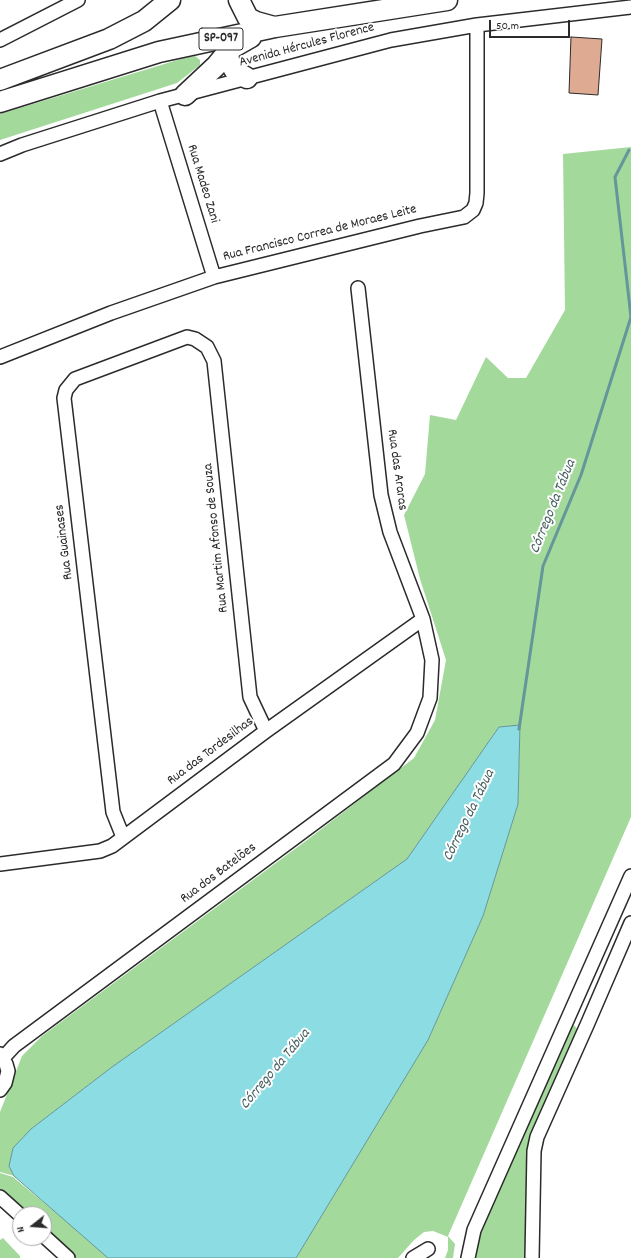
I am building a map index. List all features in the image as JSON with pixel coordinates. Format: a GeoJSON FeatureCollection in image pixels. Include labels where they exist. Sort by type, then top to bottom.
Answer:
{"type":"FeatureCollection","features":[{"type":"Feature","properties":{"kind":"main road"},"geometry":{"type":"LineString","coordinates":[[0,80],[109,39],[144,21],[170,0]]}},
{"type":"Feature","properties":{"kind":"main road"},"geometry":{"type":"LineString","coordinates":[[239,0],[248,18],[256,22],[275,27]]}},
{"type":"Feature","properties":{"kind":"main road"},"geometry":{"type":"LineString","coordinates":[[400,8],[418,0]]}},
{"type":"Feature","properties":{"kind":"main road","name":"SP-097"},"geometry":{"type":"LineString","coordinates":[[0,102],[159,52],[275,27],[447,0]]}},
{"type":"Feature","properties":{"kind":"main road"},"geometry":{"type":"LineString","coordinates":[[185,95],[216,66],[230,49],[239,43],[275,27]]}},
{"type":"Feature","properties":{"kind":"main road"},"geometry":{"type":"LineString","coordinates":[[230,49],[228,59],[235,71],[247,78]]}},
{"type":"Feature","properties":{"kind":"street"},"geometry":{"type":"LineString","coordinates":[[0,40],[56,6],[78,0]]}},
{"type":"Feature","properties":{"kind":"street","name":"Avenida Hércules Florence"},"geometry":{"type":"LineString","coordinates":[[0,154],[22,145],[160,101],[391,40],[477,25],[631,7]]}},
{"type":"Feature","properties":{"kind":"street","name":"Rua Francisco Correa de Moraes Leite"},"geometry":{"type":"LineString","coordinates":[[0,357],[111,313],[214,277],[420,226],[456,220],[464,217],[472,210],[476,202],[477,193],[477,25]]}},
{"type":"Feature","properties":{"kind":"street","name":"Rua Madeo Zani"},"geometry":{"type":"LineString","coordinates":[[160,101],[214,277]]}},
{"type":"Feature","properties":{"kind":"street","name":"Rua das Araras"},"geometry":{"type":"LineString","coordinates":[[358,288],[381,495],[390,532],[423,619],[432,660],[430,698]]}},
{"type":"Feature","properties":{"kind":"street","name":"Rua Guainases"},"geometry":{"type":"LineString","coordinates":[[123,837],[113,812],[64,398],[70,384],[82,375],[187,338],[202,342]]}},
{"type":"Feature","properties":{"kind":"street","name":"Rua Martim Afonso de Souza"},"geometry":{"type":"LineString","coordinates":[[202,342],[207,347],[214,361],[250,697],[266,731]]}},
{"type":"Feature","properties":{"kind":"street","name":"Rua das Tordesilhas"},"geometry":{"type":"LineString","coordinates":[[0,864],[100,851],[112,846],[266,731],[423,619]]}},
{"type":"Feature","properties":{"kind":"street","name":"Rua dos Batelões"},"geometry":{"type":"LineString","coordinates":[[2,1056],[394,764],[417,733],[430,698]]}},
{"type":"Feature","properties":{"kind":"street"},"geometry":{"type":"LineString","coordinates":[[468,1258],[474,1230],[631,876]]}},
{"type":"Feature","properties":{"kind":"street"},"geometry":{"type":"LineString","coordinates":[[532,1258],[534,1151],[537,1137],[588,1025],[631,923]]}},
{"type":"Feature","properties":{"kind":"street"},"geometry":{"type":"LineString","coordinates":[[570,1016],[588,1025]]}},
{"type":"Feature","properties":{"kind":"street"},"geometry":{"type":"LineString","coordinates":[[1,1091],[7,1078],[8,1071],[2,1056]]}},
{"type":"Feature","properties":{"kind":"street"},"geometry":{"type":"LineString","coordinates":[[0,1197],[12,1208]]}},
{"type":"Feature","properties":{"kind":"street"},"geometry":{"type":"LineString","coordinates":[[52,1243],[68,1258]]}},
{"type":"Feature","properties":{"kind":"street"},"geometry":{"type":"LineString","coordinates":[[412,1258],[428,1249]]}},
{"type":"Feature","properties":{"kind":"green space"},"geometry":{"type":"Polygon","coordinates":[[[195,56],[200,60],[200,65],[177,83],[0,140],[0,114],[184,58],[195,56]]]}},
{"type":"Feature","properties":{"kind":"green space"},"geometry":{"type":"Polygon","coordinates":[[[631,147],[631,817],[448,1236],[455,1244],[453,1258],[445,1258],[448,1250],[448,1237],[433,1231],[424,1232],[414,1240],[398,1258],[296,1258],[428,1040],[483,916],[518,804],[520,726],[499,727],[407,859],[112,1067],[31,1129],[9,1166],[14,1176],[0,1172],[0,1112],[22,1056],[42,1036],[307,840],[414,758],[435,720],[446,660],[420,579],[404,515],[425,474],[430,415],[456,420],[486,357],[508,378],[526,378],[565,310],[563,154],[631,147]]]}},
{"type":"Feature","properties":{"kind":"green space"},"geometry":{"type":"Polygon","coordinates":[[[574,1025],[578,1030],[532,1133],[528,1148],[525,1258],[475,1258],[481,1232],[568,1028],[574,1025]]]}},
{"type":"Feature","properties":{"kind":"green space"},"geometry":{"type":"Polygon","coordinates":[[[0,1173],[13,1177],[48,1206],[18,1206],[0,1189],[0,1173]]]}},
{"type":"Feature","properties":{"kind":"green space"},"geometry":{"type":"Polygon","coordinates":[[[52,1209],[111,1258],[75,1258],[52,1237],[52,1209]]]}},
{"type":"Feature","properties":{"kind":"green space"},"geometry":{"type":"Polygon","coordinates":[[[3,1238],[20,1256],[20,1258],[0,1258],[0,1240],[3,1238]]]}},
{"type":"Feature","properties":{"kind":"water"},"geometry":{"type":"Polygon","coordinates":[[[520,725],[518,804],[483,916],[428,1040],[296,1258],[108,1258],[52,1209],[52,1206],[48,1206],[14,1176],[9,1166],[13,1148],[31,1129],[112,1067],[407,859],[499,727],[520,725]]]}},
{"type":"Feature","properties":{"kind":"building"},"geometry":{"type":"Polygon","coordinates":[[[571,37],[602,39],[598,95],[569,93],[571,37]]]}},
{"type":"Feature","properties":{"kind":"waterway","name":"Córrego da Tábua"},"geometry":{"type":"LineString","coordinates":[[519,729],[543,566],[581,475],[631,317],[615,177],[629,150]]}}]}
